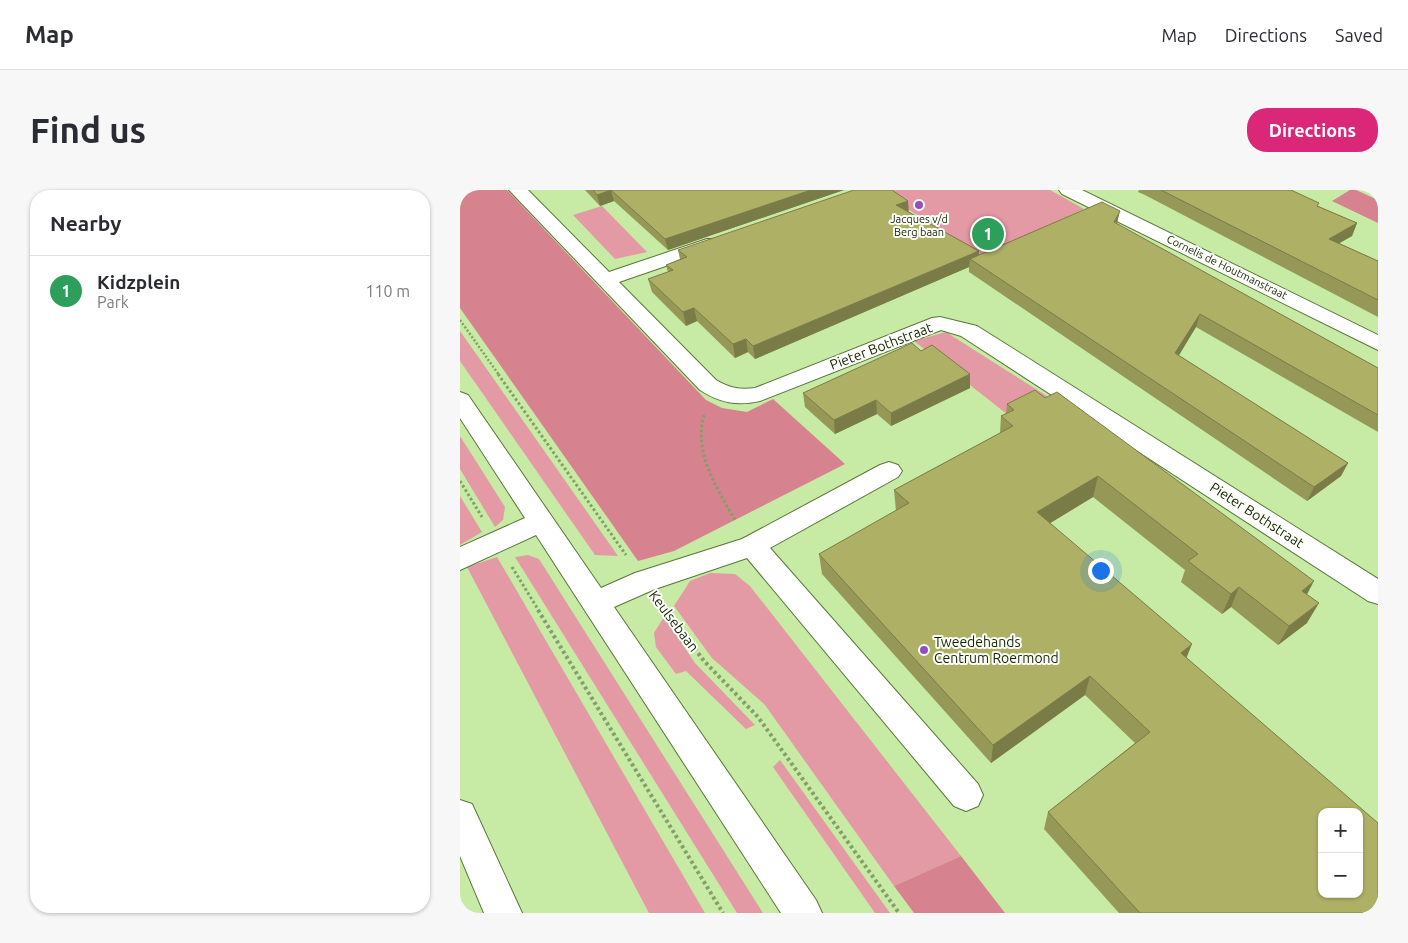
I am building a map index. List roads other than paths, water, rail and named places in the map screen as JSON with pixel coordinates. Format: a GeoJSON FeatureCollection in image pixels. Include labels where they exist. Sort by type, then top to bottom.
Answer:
{"type":"FeatureCollection","features":[{"type":"Feature","properties":{"kind":"street"},"geometry":{"type":"LineString","coordinates":[[518,190],[606,280],[727,238]]}},
{"type":"Feature","properties":{"kind":"street","name":"Cornelis de Houtmanstraat"},"geometry":{"type":"LineString","coordinates":[[1074,191],[1378,343]]}},
{"type":"Feature","properties":{"kind":"street","name":"Pieter Bothstraat"},"geometry":{"type":"LineString","coordinates":[[606,280],[708,385],[722,394],[738,398],[760,394],[940,323],[969,331],[1378,593]]}},
{"type":"Feature","properties":{"kind":"street"},"geometry":{"type":"LineString","coordinates":[[460,400],[597,602],[803,913]]}},
{"type":"Feature","properties":{"kind":"street"},"geometry":{"type":"LineString","coordinates":[[597,602],[645,581],[752,546],[889,471]]}},
{"type":"Feature","properties":{"kind":"street"},"geometry":{"type":"LineString","coordinates":[[460,559],[542,521]]}},
{"type":"Feature","properties":{"kind":"street"},"geometry":{"type":"LineString","coordinates":[[752,546],[966,795]]}},
{"type":"Feature","properties":{"kind":"street"},"geometry":{"type":"LineString","coordinates":[[460,816],[503,913]]}},
{"type":"Feature","properties":{"kind":"place","name":"Jacques v/d Berg baan"},"geometry":{"type":"Point","coordinates":[919,205]}},
{"type":"Feature","properties":{"kind":"place","name":"Kidzplein"},"geometry":{"type":"Point","coordinates":[988,234]}},
{"type":"Feature","properties":{"kind":"place","name":"Tweedehands Centrum Roermond"},"geometry":{"type":"Point","coordinates":[924,650]}}]}
